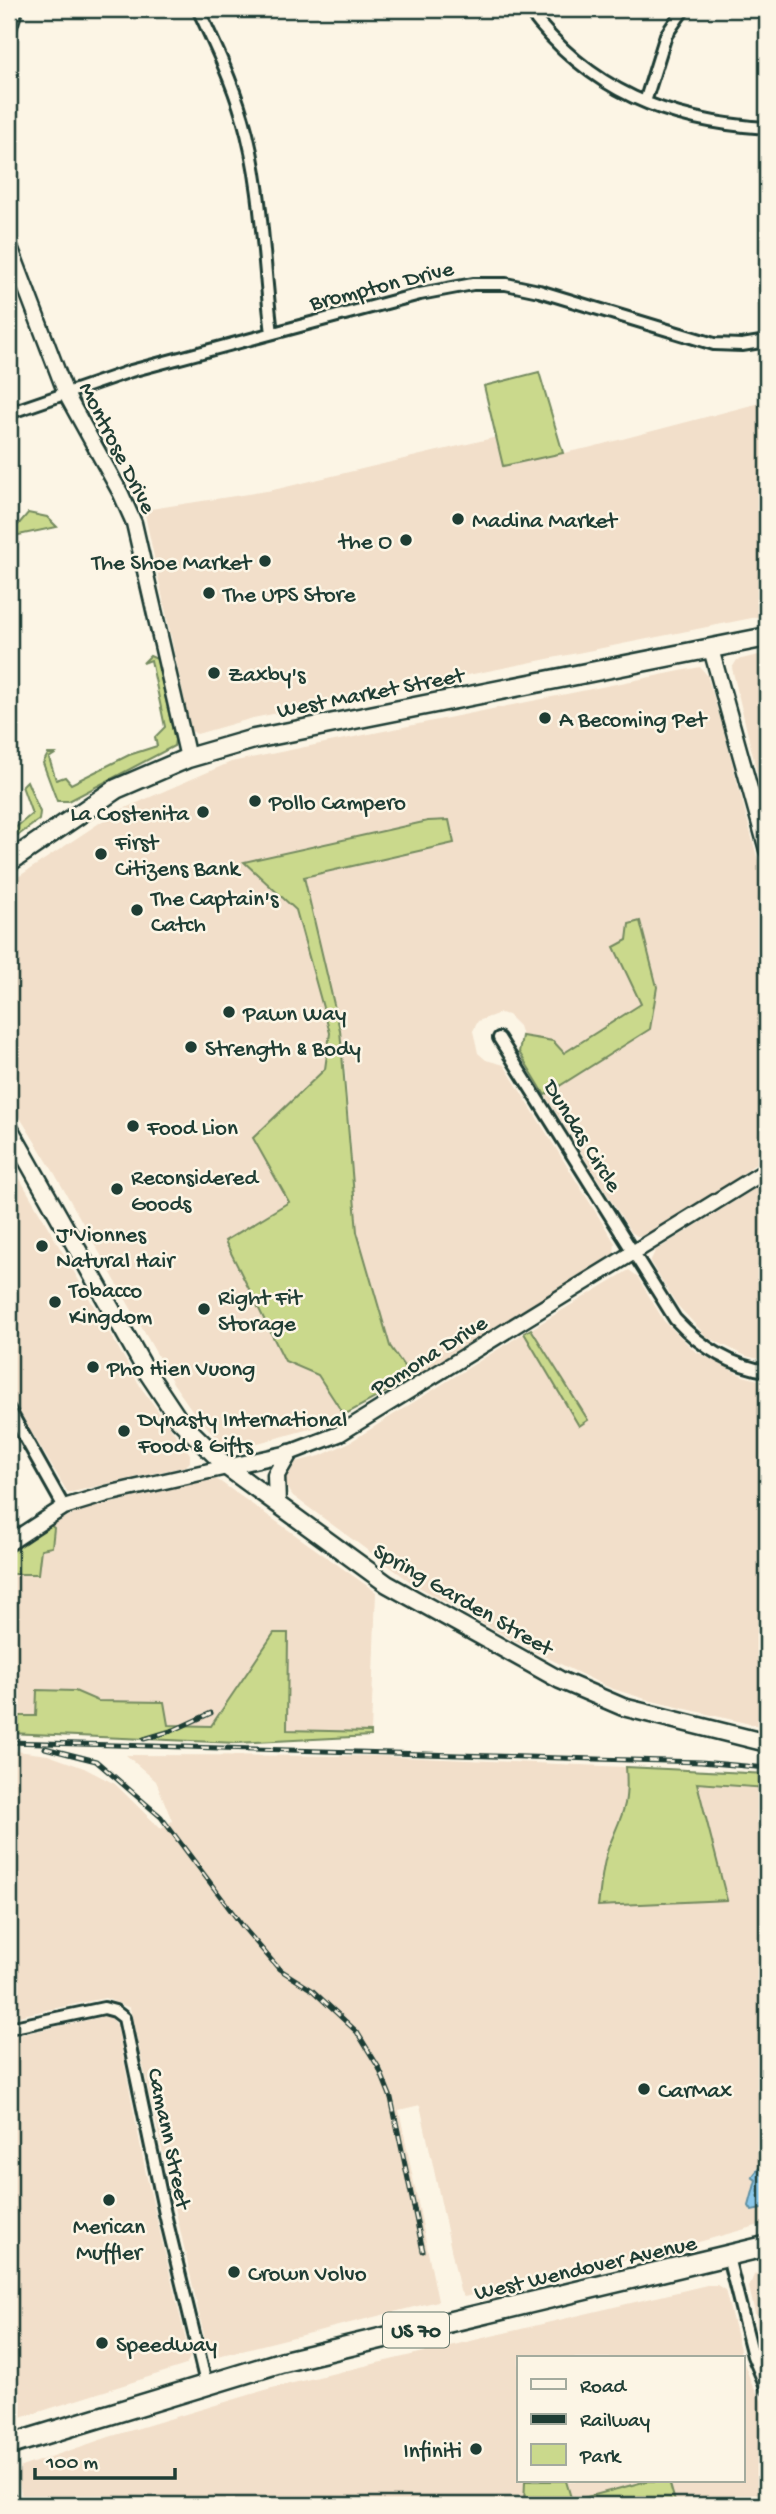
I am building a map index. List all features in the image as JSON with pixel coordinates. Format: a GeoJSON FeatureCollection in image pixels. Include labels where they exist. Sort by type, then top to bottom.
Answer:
{"type":"FeatureCollection","features":[{"type":"Feature","properties":{"kind":"highway","name":"West Wendover Avenue"},"geometry":{"type":"LineString","coordinates":[[9,2445],[206,2383],[360,2343],[767,2246]]}},
{"type":"Feature","properties":{"kind":"main road","name":"West Market Street"},"geometry":{"type":"LineString","coordinates":[[9,862],[116,789],[188,758],[261,738],[767,637]]}},
{"type":"Feature","properties":{"kind":"main road","name":"Spring Garden Street"},"geometry":{"type":"LineString","coordinates":[[9,1128],[145,1369],[179,1420],[228,1468],[411,1599],[594,1697],[657,1717],[767,1743]]}},
{"type":"Feature","properties":{"kind":"main road"},"geometry":{"type":"LineString","coordinates":[[277,1504],[276,1475],[289,1454]]}},
{"type":"Feature","properties":{"kind":"street"},"geometry":{"type":"LineString","coordinates":[[9,28],[15,9]]}},
{"type":"Feature","properties":{"kind":"street"},"geometry":{"type":"LineString","coordinates":[[198,9],[226,69],[243,120],[254,171],[272,333]]}},
{"type":"Feature","properties":{"kind":"street"},"geometry":{"type":"LineString","coordinates":[[528,9],[566,51],[599,79],[645,103],[670,114],[721,125],[767,128]]}},
{"type":"Feature","properties":{"kind":"street"},"geometry":{"type":"LineString","coordinates":[[645,103],[666,35],[684,9]]}},
{"type":"Feature","properties":{"kind":"street","name":"Montrose Drive"},"geometry":{"type":"LineString","coordinates":[[9,244],[66,394],[134,523],[188,758]]}},
{"type":"Feature","properties":{"kind":"street","name":"Brompton Drive"},"geometry":{"type":"LineString","coordinates":[[9,413],[131,371],[420,294],[473,284],[506,284],[539,291],[714,344],[741,345],[767,341]]}},
{"type":"Feature","properties":{"kind":"street"},"geometry":{"type":"LineString","coordinates":[[712,649],[767,850]]}},
{"type":"Feature","properties":{"kind":"street","name":"Dundas Circle"},"geometry":{"type":"LineString","coordinates":[[499,1038],[668,1310],[691,1337],[727,1359],[767,1371]]}},
{"type":"Feature","properties":{"kind":"street","name":"Pomona Drive"},"geometry":{"type":"LineString","coordinates":[[9,1543],[64,1507],[107,1494],[289,1454],[352,1427],[767,1170]]}},
{"type":"Feature","properties":{"kind":"street"},"geometry":{"type":"LineString","coordinates":[[9,1409],[64,1507]]}},
{"type":"Feature","properties":{"kind":"street","name":"Camann Street"},"geometry":{"type":"LineString","coordinates":[[9,2028],[104,2008],[115,2011],[124,2018],[206,2383]]}},
{"type":"Feature","properties":{"kind":"street"},"geometry":{"type":"LineString","coordinates":[[728,2257],[753,2356],[767,2389]]}},
{"type":"Feature","properties":{"kind":"street"},"geometry":{"type":"LineString","coordinates":[[9,2500],[10,2505]]}},
{"type":"Feature","properties":{"kind":"shaded area"},"geometry":{"type":"Polygon","coordinates":[[[767,401],[767,615],[253,718],[197,734],[191,731],[144,510],[273,490],[497,437],[504,465],[588,448],[767,401]]]}},
{"type":"Feature","properties":{"kind":"shaded area"},"geometry":{"type":"Polygon","coordinates":[[[767,653],[767,769],[757,773],[732,668],[737,660],[767,653]]]}},
{"type":"Feature","properties":{"kind":"shaded area"},"geometry":{"type":"Polygon","coordinates":[[[700,667],[707,675],[723,727],[767,895],[767,1155],[737,1178],[643,1236],[637,1236],[631,1232],[545,1095],[650,1029],[640,921],[629,924],[627,940],[614,948],[642,1004],[564,1054],[553,1041],[522,1036],[519,1026],[508,1015],[500,1013],[478,1021],[473,1031],[478,1053],[486,1060],[504,1065],[615,1243],[614,1254],[412,1378],[390,1346],[357,1232],[345,1068],[304,876],[454,843],[245,862],[296,910],[330,1033],[325,1069],[253,1138],[290,1202],[285,1360],[318,1375],[344,1415],[317,1427],[243,1447],[232,1448],[221,1442],[194,1413],[173,1383],[55,1174],[9,1100],[9,883],[116,812],[231,762],[700,667]]]}},
{"type":"Feature","properties":{"kind":"shaded area"},"geometry":{"type":"Polygon","coordinates":[[[9,1160],[142,1389],[190,1454],[190,1462],[186,1466],[68,1493],[23,1418],[9,1393],[9,1160]]]}},
{"type":"Feature","properties":{"kind":"shaded area"},"geometry":{"type":"Polygon","coordinates":[[[767,1181],[767,1361],[746,1356],[707,1337],[677,1305],[650,1262],[655,1251],[767,1181]]]}},
{"type":"Feature","properties":{"kind":"shaded area"},"geometry":{"type":"Polygon","coordinates":[[[629,1270],[637,1276],[664,1321],[695,1351],[743,1376],[767,1382],[767,1728],[652,1701],[610,1688],[527,1648],[415,1585],[293,1496],[285,1484],[288,1467],[295,1462],[320,1456],[350,1442],[524,1333],[579,1425],[587,1420],[531,1329],[629,1270]]]}},
{"type":"Feature","properties":{"kind":"shaded area"},"geometry":{"type":"Polygon","coordinates":[[[215,1478],[376,1592],[371,1732],[287,1731],[288,1633],[274,1633],[211,1726],[167,1725],[163,1702],[98,1701],[75,1691],[36,1717],[9,1716],[9,1574],[38,1574],[41,1549],[54,1528],[50,1525],[82,1510],[215,1478]]]}},
{"type":"Feature","properties":{"kind":"shaded area"},"geometry":{"type":"Polygon","coordinates":[[[9,1750],[48,1755],[84,1768],[115,1784],[161,1829],[172,1821],[156,1781],[126,1755],[377,1756],[626,1767],[628,1800],[616,1835],[608,1847],[697,1783],[767,1788],[767,2223],[695,2243],[464,2297],[460,2291],[420,2105],[399,2110],[438,2301],[214,2357],[207,2349],[130,2008],[105,1998],[9,2018],[9,1750]]]}},
{"type":"Feature","properties":{"kind":"shaded area"},"geometry":{"type":"Polygon","coordinates":[[[111,2017],[117,2025],[146,2174],[190,2357],[186,2365],[17,2419],[9,2414],[9,2037],[111,2017]]]}},
{"type":"Feature","properties":{"kind":"shaded area"},"geometry":{"type":"Polygon","coordinates":[[[767,2270],[767,2366],[749,2287],[754,2275],[767,2270]]]}},
{"type":"Feature","properties":{"kind":"shaded area"},"geometry":{"type":"Polygon","coordinates":[[[707,2285],[717,2285],[725,2290],[742,2356],[517,2356],[517,2482],[525,2482],[524,2505],[23,2505],[18,2475],[21,2467],[109,2437],[272,2388],[707,2285]]]}},
{"type":"Feature","properties":{"kind":"shaded area"},"geometry":{"type":"Polygon","coordinates":[[[744,2363],[752,2385],[767,2409],[767,2505],[676,2505],[669,2482],[744,2482],[744,2363]]]}},
{"type":"Feature","properties":{"kind":"shaded area"},"geometry":{"type":"Polygon","coordinates":[[[566,2482],[643,2482],[572,2501],[566,2482]]]}},
{"type":"Feature","properties":{"kind":"green space"},"geometry":{"type":"Polygon","coordinates":[[[539,372],[563,453],[503,466],[484,386],[539,372]]]}},
{"type":"Feature","properties":{"kind":"green space"},"geometry":{"type":"Polygon","coordinates":[[[28,513],[47,517],[57,527],[9,537],[9,526],[18,525],[28,513]]]}},
{"type":"Feature","properties":{"kind":"green space"},"geometry":{"type":"Polygon","coordinates":[[[150,656],[157,659],[175,740],[174,746],[69,801],[57,801],[43,763],[48,754],[55,754],[49,758],[56,780],[65,777],[71,784],[129,755],[157,746],[155,737],[165,727],[151,660],[143,663],[150,656]]]}},
{"type":"Feature","properties":{"kind":"green space"},"geometry":{"type":"Polygon","coordinates":[[[27,781],[40,812],[39,820],[9,842],[9,833],[32,814],[22,786],[27,781]]]}},
{"type":"Feature","properties":{"kind":"green space"},"geometry":{"type":"Polygon","coordinates":[[[449,820],[454,843],[304,877],[340,1030],[357,1232],[390,1346],[412,1378],[344,1415],[318,1375],[285,1361],[225,1241],[289,1202],[253,1138],[325,1069],[330,1033],[296,910],[244,862],[428,821],[449,820]]]}},
{"type":"Feature","properties":{"kind":"green space"},"geometry":{"type":"Polygon","coordinates":[[[640,921],[657,987],[650,1029],[545,1095],[519,1052],[522,1036],[553,1041],[564,1053],[641,1004],[614,947],[627,940],[629,924],[640,921]]]}},
{"type":"Feature","properties":{"kind":"green space"},"geometry":{"type":"Polygon","coordinates":[[[531,1329],[588,1420],[579,1426],[524,1333],[531,1329]]]}},
{"type":"Feature","properties":{"kind":"green space"},"geometry":{"type":"Polygon","coordinates":[[[50,1525],[54,1528],[52,1547],[41,1549],[38,1574],[9,1574],[9,1554],[50,1525]]]}},
{"type":"Feature","properties":{"kind":"green space"},"geometry":{"type":"Polygon","coordinates":[[[274,1633],[288,1633],[287,1730],[371,1732],[371,1736],[237,1743],[9,1733],[9,1716],[36,1716],[37,1690],[75,1691],[98,1701],[164,1702],[168,1725],[211,1726],[274,1633]]]}},
{"type":"Feature","properties":{"kind":"green space"},"geometry":{"type":"Polygon","coordinates":[[[626,1767],[767,1774],[767,1788],[697,1783],[727,1900],[598,1906],[603,1868],[626,1800],[626,1767]]]}},
{"type":"Feature","properties":{"kind":"green space"},"geometry":{"type":"Polygon","coordinates":[[[525,2482],[566,2482],[572,2501],[643,2482],[669,2482],[676,2505],[524,2505],[525,2482]]]}},
{"type":"Feature","properties":{"kind":"water"},"geometry":{"type":"Polygon","coordinates":[[[767,2158],[767,2208],[752,2211],[749,2206],[756,2180],[752,2177],[767,2158]]]}},
{"type":"Feature","properties":{"kind":"railway"},"geometry":{"type":"LineString","coordinates":[[144,1739],[174,1730],[211,1713]]}},
{"type":"Feature","properties":{"kind":"railway"},"geometry":{"type":"LineString","coordinates":[[9,1742],[701,1762],[767,1768]]}},
{"type":"Feature","properties":{"kind":"railway"},"geometry":{"type":"LineString","coordinates":[[45,1748],[96,1761],[161,1817],[244,1928],[279,1969],[312,1990],[357,2032],[379,2068],[391,2098],[423,2251]]}},
{"type":"Feature","properties":{"kind":"place","name":"Madina Market"},"geometry":{"type":"Point","coordinates":[458,519]}},
{"type":"Feature","properties":{"kind":"place","name":"the O"},"geometry":{"type":"Point","coordinates":[406,540]}},
{"type":"Feature","properties":{"kind":"place","name":"The Shoe Market"},"geometry":{"type":"Point","coordinates":[265,561]}},
{"type":"Feature","properties":{"kind":"place","name":"The UPS Store"},"geometry":{"type":"Point","coordinates":[209,593]}},
{"type":"Feature","properties":{"kind":"place","name":"Zaxby's"},"geometry":{"type":"Point","coordinates":[214,673]}},
{"type":"Feature","properties":{"kind":"place","name":"A Becoming Pet"},"geometry":{"type":"Point","coordinates":[545,718]}},
{"type":"Feature","properties":{"kind":"place","name":"Pollo Campero"},"geometry":{"type":"Point","coordinates":[255,801]}},
{"type":"Feature","properties":{"kind":"place","name":"La Costenita"},"geometry":{"type":"Point","coordinates":[203,812]}},
{"type":"Feature","properties":{"kind":"place","name":"First Citizens Bank"},"geometry":{"type":"Point","coordinates":[101,854]}},
{"type":"Feature","properties":{"kind":"place","name":"The Captain's Catch"},"geometry":{"type":"Point","coordinates":[137,910]}},
{"type":"Feature","properties":{"kind":"place","name":"Pawn Way"},"geometry":{"type":"Point","coordinates":[229,1012]}},
{"type":"Feature","properties":{"kind":"place","name":"Strength & Body"},"geometry":{"type":"Point","coordinates":[191,1047]}},
{"type":"Feature","properties":{"kind":"place","name":"Food Lion"},"geometry":{"type":"Point","coordinates":[133,1126]}},
{"type":"Feature","properties":{"kind":"place","name":"Reconsidered Goods"},"geometry":{"type":"Point","coordinates":[117,1189]}},
{"type":"Feature","properties":{"kind":"place","name":"J'Vionnes Natural Hair"},"geometry":{"type":"Point","coordinates":[42,1246]}},
{"type":"Feature","properties":{"kind":"place","name":"Tobacco Kingdom"},"geometry":{"type":"Point","coordinates":[55,1302]}},
{"type":"Feature","properties":{"kind":"place","name":"Right Fit Storage"},"geometry":{"type":"Point","coordinates":[204,1309]}},
{"type":"Feature","properties":{"kind":"place","name":"Pho Hien Vuong"},"geometry":{"type":"Point","coordinates":[93,1367]}},
{"type":"Feature","properties":{"kind":"place","name":"Dynasty International Food & Gifts"},"geometry":{"type":"Point","coordinates":[124,1431]}},
{"type":"Feature","properties":{"kind":"place","name":"CarMax"},"geometry":{"type":"Point","coordinates":[644,2089]}},
{"type":"Feature","properties":{"kind":"place","name":"Merican Muffler"},"geometry":{"type":"Point","coordinates":[109,2200]}},
{"type":"Feature","properties":{"kind":"place","name":"Crown Volvo"},"geometry":{"type":"Point","coordinates":[234,2272]}},
{"type":"Feature","properties":{"kind":"place","name":"Speedway"},"geometry":{"type":"Point","coordinates":[102,2343]}},
{"type":"Feature","properties":{"kind":"place","name":"Infiniti"},"geometry":{"type":"Point","coordinates":[476,2449]}}]}
